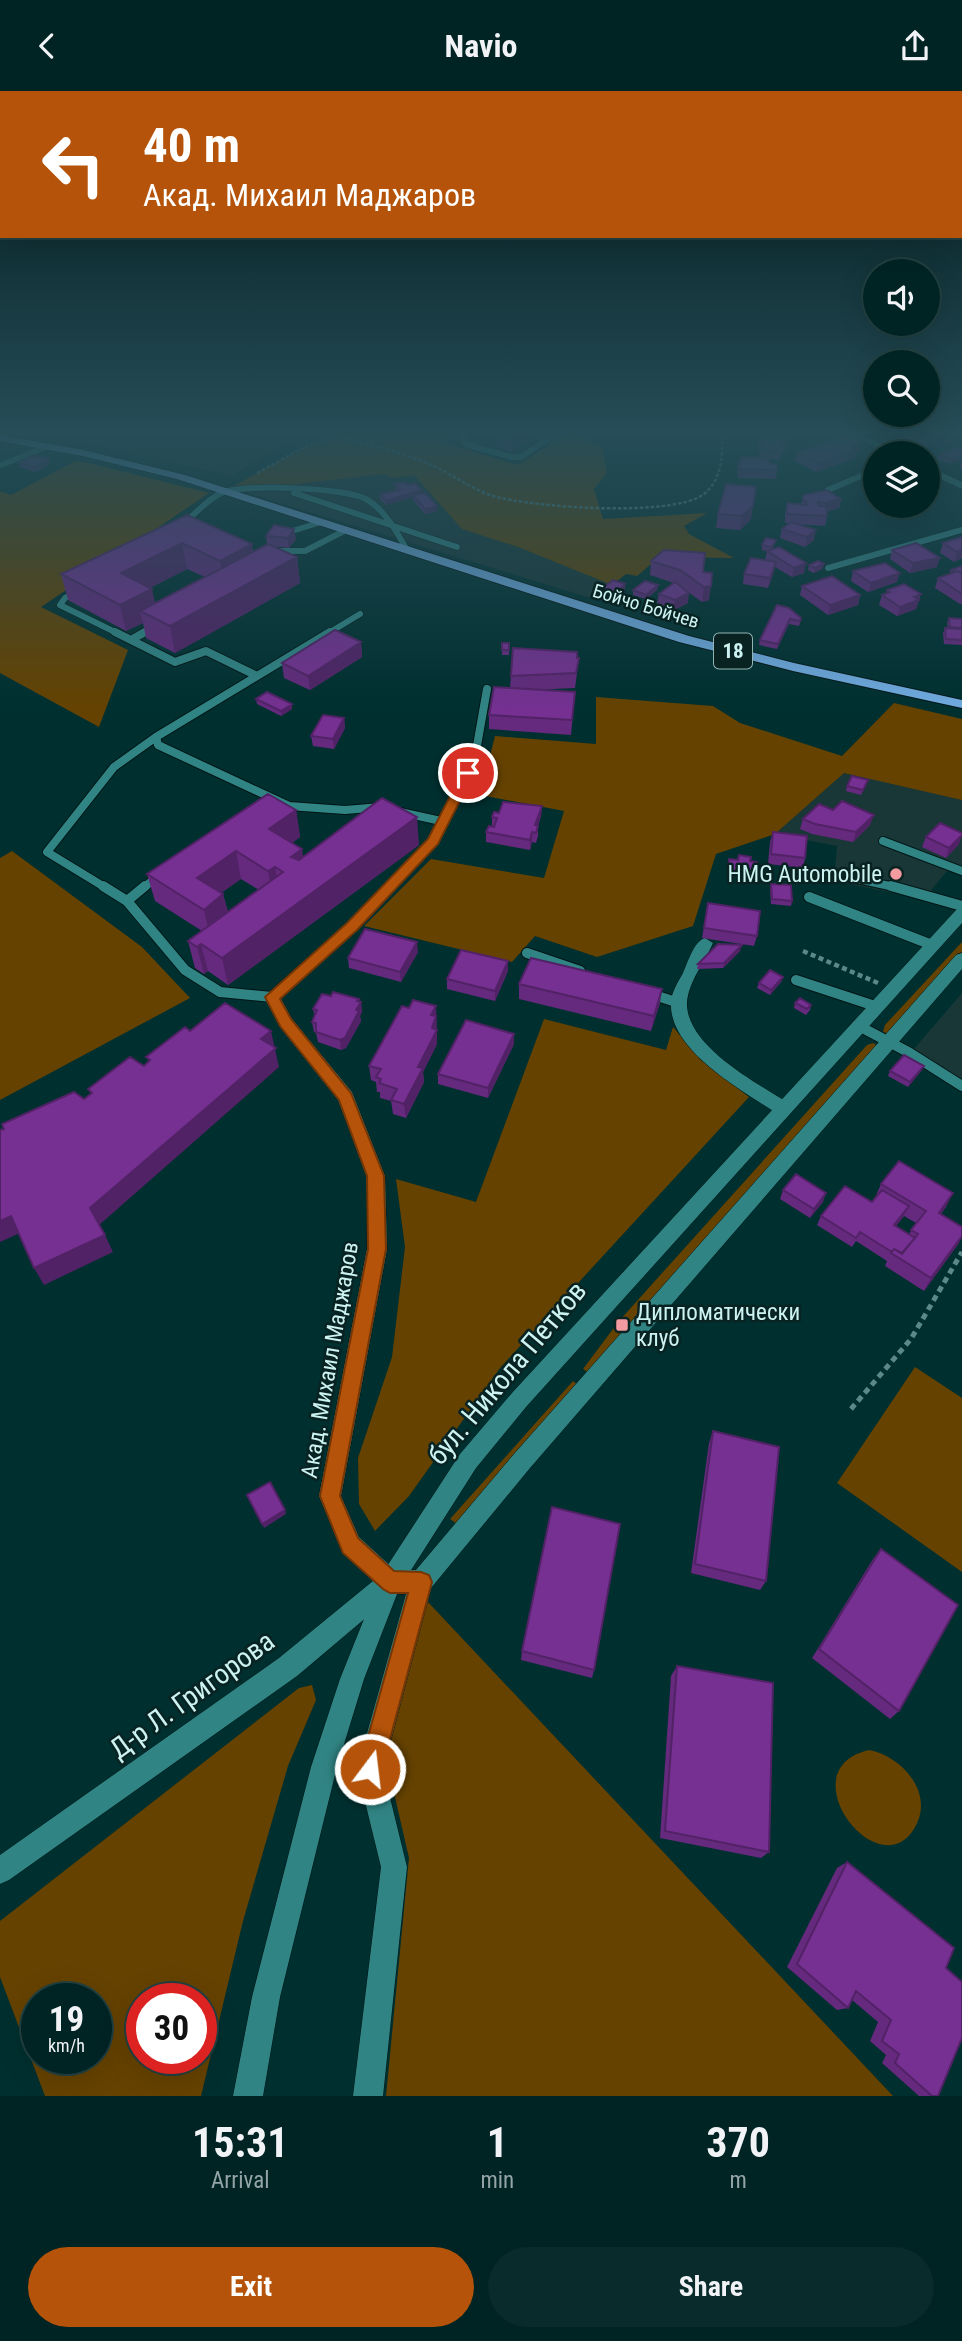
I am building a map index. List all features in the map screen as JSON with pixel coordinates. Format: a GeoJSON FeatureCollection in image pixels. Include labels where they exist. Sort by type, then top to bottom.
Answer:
{"type":"FeatureCollection","features":[{"type":"Feature","properties":{"kind":"highway","name":"Бойчо Бойчев"},"geometry":{"type":"LineString","coordinates":[[326,524],[684,639],[962,706]]}},
{"type":"Feature","properties":{"kind":"street","name":"бул. Никола Петков"},"geometry":{"type":"LineString","coordinates":[[248,2096],[267,1997],[324,1767],[352,1679],[390,1582],[468,1461],[519,1399],[857,1025],[962,913]]}},
{"type":"Feature","properties":{"kind":"street"},"geometry":{"type":"LineString","coordinates":[[705,943],[679,1003],[682,1019],[700,1048],[721,1067],[782,1108]]}},
{"type":"Feature","properties":{"kind":"street"},"geometry":{"type":"LineString","coordinates":[[368,2096],[394,1867],[370,1769],[421,1582],[522,1461],[962,959]]}},
{"type":"Feature","properties":{"kind":"street","name":"Акад. Михаил Маджаров"},"geometry":{"type":"LineString","coordinates":[[272,997],[286,1023],[346,1097],[376,1176],[377,1249],[330,1496],[351,1545],[390,1582]]}},
{"type":"Feature","properties":{"kind":"street"},"geometry":{"type":"LineString","coordinates":[[390,1582],[421,1582]]}},
{"type":"Feature","properties":{"kind":"street","name":"Д-р Л. Григорова"},"geometry":{"type":"LineString","coordinates":[[0,1871],[288,1667],[390,1582]]}},
{"type":"Feature","properties":{"kind":"lane"},"geometry":{"type":"LineString","coordinates":[[281,535],[316,524]]}},
{"type":"Feature","properties":{"kind":"lane"},"geometry":{"type":"LineString","coordinates":[[382,524],[457,547]]}},
{"type":"Feature","properties":{"kind":"lane"},"geometry":{"type":"LineString","coordinates":[[391,524],[407,550]]}},
{"type":"Feature","properties":{"kind":"lane"},"geometry":{"type":"LineString","coordinates":[[273,546],[277,551],[292,554],[308,552],[346,530]]}},
{"type":"Feature","properties":{"kind":"lane"},"geometry":{"type":"LineString","coordinates":[[828,568],[962,530]]}},
{"type":"Feature","properties":{"kind":"lane"},"geometry":{"type":"LineString","coordinates":[[88,583],[65,598],[60,605],[175,662],[206,651],[257,676]]}},
{"type":"Feature","properties":{"kind":"lane"},"geometry":{"type":"LineString","coordinates":[[360,614],[156,737],[114,767],[47,852],[127,901],[184,970],[220,992],[272,997],[370,907],[433,841],[441,821],[461,790],[475,757],[487,689]]}},
{"type":"Feature","properties":{"kind":"lane"},"geometry":{"type":"LineString","coordinates":[[131,640],[163,622]]}},
{"type":"Feature","properties":{"kind":"lane"},"geometry":{"type":"LineString","coordinates":[[156,737],[158,745],[289,806],[345,810],[380,807],[441,821]]}},
{"type":"Feature","properties":{"kind":"lane"},"geometry":{"type":"LineString","coordinates":[[259,804],[269,797]]}},
{"type":"Feature","properties":{"kind":"lane"},"geometry":{"type":"LineString","coordinates":[[883,841],[962,871]]}},
{"type":"Feature","properties":{"kind":"lane"},"geometry":{"type":"LineString","coordinates":[[127,901],[168,869]]}},
{"type":"Feature","properties":{"kind":"lane"},"geometry":{"type":"LineString","coordinates":[[848,877],[912,891],[962,906]]}},
{"type":"Feature","properties":{"kind":"lane"},"geometry":{"type":"LineString","coordinates":[[809,897],[932,945]]}},
{"type":"Feature","properties":{"kind":"lane"},"geometry":{"type":"LineString","coordinates":[[527,954],[590,974]]}},
{"type":"Feature","properties":{"kind":"lane"},"geometry":{"type":"LineString","coordinates":[[796,980],[875,1006]]}},
{"type":"Feature","properties":{"kind":"lane"},"geometry":{"type":"LineString","coordinates":[[641,990],[679,1003]]}},
{"type":"Feature","properties":{"kind":"lane"},"geometry":{"type":"LineString","coordinates":[[857,1025],[962,1086]]}},
{"type":"Feature","properties":{"kind":"path"},"geometry":{"type":"LineString","coordinates":[[803,951],[892,989]]}},
{"type":"Feature","properties":{"kind":"path"},"geometry":{"type":"LineString","coordinates":[[851,1409],[911,1339],[962,1252]]}},
{"type":"Feature","properties":{"kind":"shaded area"},"geometry":{"type":"Polygon","coordinates":[[[0,524],[164,524],[41,607],[128,650],[99,727],[0,673],[0,524]]]}},
{"type":"Feature","properties":{"kind":"shaded area"},"geometry":{"type":"Polygon","coordinates":[[[348,524],[457,524],[462,529],[518,547],[612,585],[594,599],[348,524]]]}},
{"type":"Feature","properties":{"kind":"shaded area"},"geometry":{"type":"Polygon","coordinates":[[[457,524],[688,524],[684,526],[689,534],[734,558],[659,557],[637,576],[626,574],[612,585],[518,547],[462,529],[457,524]]]}},
{"type":"Feature","properties":{"kind":"shaded area"},"geometry":{"type":"Polygon","coordinates":[[[596,697],[713,706],[740,723],[842,756],[894,703],[962,719],[962,800],[844,773],[775,834],[716,854],[693,926],[597,957],[535,936],[512,962],[364,926],[431,859],[544,878],[564,811],[480,795],[495,736],[596,744],[596,697]]]}},
{"type":"Feature","properties":{"kind":"shaded area"},"geometry":{"type":"Polygon","coordinates":[[[847,770],[962,799],[962,868],[951,866],[924,899],[834,881],[837,846],[775,834],[847,770]]]}},
{"type":"Feature","properties":{"kind":"shaded area"},"geometry":{"type":"Polygon","coordinates":[[[12,851],[142,947],[190,998],[0,1100],[0,858],[12,851]]]}},
{"type":"Feature","properties":{"kind":"shaded area"},"geometry":{"type":"Polygon","coordinates":[[[962,942],[962,957],[890,1034],[883,1032],[885,1025],[962,942]]]}},
{"type":"Feature","properties":{"kind":"shaded area"},"geometry":{"type":"Polygon","coordinates":[[[962,993],[962,1081],[913,1050],[962,993]]]}},
{"type":"Feature","properties":{"kind":"shaded area"},"geometry":{"type":"Polygon","coordinates":[[[544,1019],[666,1050],[673,1027],[701,1060],[749,1097],[500,1368],[409,1496],[375,1531],[359,1504],[358,1458],[392,1357],[405,1247],[396,1179],[476,1202],[544,1019]]]}},
{"type":"Feature","properties":{"kind":"shaded area"},"geometry":{"type":"Polygon","coordinates":[[[873,1043],[878,1046],[590,1374],[583,1369],[619,1321],[867,1045],[873,1043]]]}},
{"type":"Feature","properties":{"kind":"shaded area"},"geometry":{"type":"Polygon","coordinates":[[[915,1367],[962,1398],[962,1572],[837,1483],[915,1367]]]}},
{"type":"Feature","properties":{"kind":"shaded area"},"geometry":{"type":"Polygon","coordinates":[[[573,1381],[580,1387],[460,1526],[450,1519],[573,1381]]]}},
{"type":"Feature","properties":{"kind":"shaded area"},"geometry":{"type":"Polygon","coordinates":[[[427,1601],[893,2096],[386,2096],[409,1858],[385,1754],[427,1601]]]}},
{"type":"Feature","properties":{"kind":"shaded area"},"geometry":{"type":"Polygon","coordinates":[[[312,1685],[316,1700],[288,1766],[243,1921],[217,2029],[217,1983],[126,1983],[126,2074],[206,2074],[201,2096],[45,2096],[37,2074],[112,2074],[112,1983],[21,1983],[21,2033],[0,1977],[0,1921],[299,1688],[312,1685]]]}},
{"type":"Feature","properties":{"kind":"shaded area"},"geometry":{"type":"Polygon","coordinates":[[[869,1750],[904,1768],[918,1790],[920,1816],[914,1829],[898,1843],[880,1844],[862,1835],[847,1819],[837,1799],[836,1779],[846,1761],[869,1750]]]}},
{"type":"Feature","properties":{"kind":"building"},"geometry":{"type":"Polygon","coordinates":[[[169,524],[206,524],[252,544],[220,561],[182,543],[121,573],[152,589],[120,605],[61,574],[169,524]]]}},
{"type":"Feature","properties":{"kind":"building"},"geometry":{"type":"Polygon","coordinates":[[[789,524],[796,524],[816,530],[807,537],[782,529],[789,524]]]}},
{"type":"Feature","properties":{"kind":"building"},"geometry":{"type":"Polygon","coordinates":[[[274,525],[294,529],[288,538],[266,536],[274,525]]]}},
{"type":"Feature","properties":{"kind":"building"},"geometry":{"type":"Polygon","coordinates":[[[962,537],[962,550],[957,552],[943,543],[962,537]]]}},
{"type":"Feature","properties":{"kind":"building"},"geometry":{"type":"Polygon","coordinates":[[[766,538],[776,540],[772,547],[762,545],[766,538]]]}},
{"type":"Feature","properties":{"kind":"building"},"geometry":{"type":"Polygon","coordinates":[[[916,543],[940,558],[913,563],[892,550],[916,543]]]}},
{"type":"Feature","properties":{"kind":"building"},"geometry":{"type":"Polygon","coordinates":[[[268,544],[297,557],[170,626],[140,611],[268,544]]]}},
{"type":"Feature","properties":{"kind":"building"},"geometry":{"type":"Polygon","coordinates":[[[779,547],[806,563],[794,568],[767,551],[779,547]]]}},
{"type":"Feature","properties":{"kind":"building"},"geometry":{"type":"Polygon","coordinates":[[[664,550],[705,553],[703,572],[712,573],[711,586],[704,587],[680,570],[651,561],[664,550]]]}},
{"type":"Feature","properties":{"kind":"building"},"geometry":{"type":"Polygon","coordinates":[[[751,558],[776,562],[770,578],[744,574],[751,558]]]}},
{"type":"Feature","properties":{"kind":"building"},"geometry":{"type":"Polygon","coordinates":[[[818,561],[824,564],[815,568],[809,565],[818,561]]]}},
{"type":"Feature","properties":{"kind":"building"},"geometry":{"type":"Polygon","coordinates":[[[885,563],[900,573],[871,583],[853,571],[885,563]]]}},
{"type":"Feature","properties":{"kind":"building"},"geometry":{"type":"Polygon","coordinates":[[[962,566],[962,574],[951,570],[962,566]]]}},
{"type":"Feature","properties":{"kind":"building"},"geometry":{"type":"Polygon","coordinates":[[[958,571],[962,574],[962,594],[938,578],[958,571]]]}},
{"type":"Feature","properties":{"kind":"building"},"geometry":{"type":"Polygon","coordinates":[[[832,576],[860,595],[830,605],[802,586],[832,576]]]}},
{"type":"Feature","properties":{"kind":"building"},"geometry":{"type":"Polygon","coordinates":[[[613,580],[625,584],[615,593],[602,589],[613,580]]]}},
{"type":"Feature","properties":{"kind":"building"},"geometry":{"type":"Polygon","coordinates":[[[645,581],[658,585],[646,595],[633,590],[645,581]]]}},
{"type":"Feature","properties":{"kind":"building"},"geometry":{"type":"Polygon","coordinates":[[[675,582],[689,593],[675,600],[659,594],[675,582]]]}},
{"type":"Feature","properties":{"kind":"building"},"geometry":{"type":"Polygon","coordinates":[[[904,584],[921,594],[914,597],[919,600],[900,607],[882,595],[890,592],[887,590],[904,584]]]}},
{"type":"Feature","properties":{"kind":"building"},"geometry":{"type":"Polygon","coordinates":[[[777,605],[789,608],[801,618],[800,621],[790,619],[778,644],[760,640],[777,605]]]}},
{"type":"Feature","properties":{"kind":"building"},"geometry":{"type":"Polygon","coordinates":[[[949,618],[962,619],[962,628],[950,627],[949,618]]]}},
{"type":"Feature","properties":{"kind":"building"},"geometry":{"type":"Polygon","coordinates":[[[945,628],[962,629],[962,640],[946,639],[945,628]]]}},
{"type":"Feature","properties":{"kind":"building"},"geometry":{"type":"Polygon","coordinates":[[[335,630],[361,642],[308,676],[282,663],[335,630]]]}},
{"type":"Feature","properties":{"kind":"building"},"geometry":{"type":"Polygon","coordinates":[[[502,643],[509,643],[509,650],[502,650],[502,643]]]}},
{"type":"Feature","properties":{"kind":"building"},"geometry":{"type":"Polygon","coordinates":[[[513,648],[577,652],[579,658],[576,673],[511,676],[513,648]]]}},
{"type":"Feature","properties":{"kind":"building"},"geometry":{"type":"Polygon","coordinates":[[[494,687],[575,692],[572,720],[489,715],[494,687]]]}},
{"type":"Feature","properties":{"kind":"building"},"geometry":{"type":"Polygon","coordinates":[[[267,692],[292,704],[281,711],[256,699],[267,692]]]}},
{"type":"Feature","properties":{"kind":"building"},"geometry":{"type":"Polygon","coordinates":[[[323,715],[344,718],[333,739],[311,736],[323,715]]]}},
{"type":"Feature","properties":{"kind":"building"},"geometry":{"type":"Polygon","coordinates":[[[852,776],[868,780],[863,790],[847,786],[852,776]]]}},
{"type":"Feature","properties":{"kind":"building"},"geometry":{"type":"Polygon","coordinates":[[[268,794],[296,810],[269,829],[302,849],[291,857],[299,860],[382,798],[417,817],[222,958],[201,944],[197,947],[188,941],[283,872],[275,867],[268,871],[236,851],[197,878],[223,894],[204,910],[147,874],[268,794]]]}},
{"type":"Feature","properties":{"kind":"building"},"geometry":{"type":"Polygon","coordinates":[[[842,801],[874,815],[856,832],[803,819],[819,804],[833,810],[842,801]]]}},
{"type":"Feature","properties":{"kind":"building"},"geometry":{"type":"Polygon","coordinates":[[[503,802],[542,806],[535,825],[538,826],[536,833],[532,832],[530,840],[486,832],[489,826],[494,827],[497,818],[492,817],[494,812],[499,813],[503,802]]]}},
{"type":"Feature","properties":{"kind":"building"},"geometry":{"type":"Polygon","coordinates":[[[940,823],[962,833],[949,848],[926,837],[940,823]]]}},
{"type":"Feature","properties":{"kind":"building"},"geometry":{"type":"Polygon","coordinates":[[[773,832],[807,836],[805,858],[771,854],[773,832]]]}},
{"type":"Feature","properties":{"kind":"building"},"geometry":{"type":"Polygon","coordinates":[[[739,855],[751,857],[750,861],[757,862],[755,874],[728,870],[729,859],[738,860],[739,855]]]}},
{"type":"Feature","properties":{"kind":"building"},"geometry":{"type":"Polygon","coordinates":[[[771,884],[791,885],[792,901],[772,899],[771,884]]]}},
{"type":"Feature","properties":{"kind":"building"},"geometry":{"type":"Polygon","coordinates":[[[708,903],[760,911],[757,936],[704,928],[708,903]]]}},
{"type":"Feature","properties":{"kind":"building"},"geometry":{"type":"Polygon","coordinates":[[[365,929],[417,942],[400,972],[348,958],[365,929]]]}},
{"type":"Feature","properties":{"kind":"building"},"geometry":{"type":"Polygon","coordinates":[[[718,944],[742,945],[724,963],[698,964],[718,944]]]}},
{"type":"Feature","properties":{"kind":"building"},"geometry":{"type":"Polygon","coordinates":[[[461,950],[508,961],[495,991],[447,979],[461,950]]]}},
{"type":"Feature","properties":{"kind":"building"},"geometry":{"type":"Polygon","coordinates":[[[531,958],[662,989],[654,1016],[519,984],[531,958]]]}},
{"type":"Feature","properties":{"kind":"building"},"geometry":{"type":"Polygon","coordinates":[[[770,970],[783,977],[771,990],[759,983],[770,970]]]}},
{"type":"Feature","properties":{"kind":"building"},"geometry":{"type":"Polygon","coordinates":[[[333,992],[359,999],[357,1001],[361,1002],[345,1038],[340,1040],[316,1032],[316,1023],[312,1022],[317,1010],[313,1009],[322,994],[331,996],[333,992]]]}},
{"type":"Feature","properties":{"kind":"building"},"geometry":{"type":"Polygon","coordinates":[[[800,998],[811,1005],[807,1009],[795,1003],[800,998]]]}},
{"type":"Feature","properties":{"kind":"building"},"geometry":{"type":"Polygon","coordinates":[[[413,1000],[436,1006],[431,1015],[436,1016],[432,1028],[437,1030],[418,1067],[423,1068],[404,1104],[391,1100],[397,1089],[379,1083],[381,1079],[376,1077],[381,1069],[369,1066],[402,1006],[409,1008],[413,1000]]]}},
{"type":"Feature","properties":{"kind":"building"},"geometry":{"type":"Polygon","coordinates":[[[225,1003],[271,1031],[261,1039],[276,1048],[90,1208],[105,1235],[34,1268],[11,1216],[0,1221],[0,1130],[4,1129],[2,1124],[74,1092],[84,1099],[92,1093],[88,1089],[130,1057],[144,1066],[150,1060],[146,1057],[185,1027],[190,1031],[225,1003]]]}},
{"type":"Feature","properties":{"kind":"building"},"geometry":{"type":"Polygon","coordinates":[[[466,1020],[514,1034],[488,1088],[438,1074],[466,1020]]]}},
{"type":"Feature","properties":{"kind":"building"},"geometry":{"type":"Polygon","coordinates":[[[904,1055],[924,1066],[910,1082],[890,1071],[904,1055]]]}},
{"type":"Feature","properties":{"kind":"building"},"geometry":{"type":"Polygon","coordinates":[[[899,1161],[953,1193],[939,1213],[962,1227],[962,1236],[931,1278],[891,1253],[894,1249],[902,1254],[918,1234],[911,1230],[926,1211],[881,1184],[899,1161]]]}},
{"type":"Feature","properties":{"kind":"building"},"geometry":{"type":"Polygon","coordinates":[[[796,1174],[826,1193],[814,1209],[783,1190],[796,1174]]]}},
{"type":"Feature","properties":{"kind":"building"},"geometry":{"type":"Polygon","coordinates":[[[845,1186],[872,1202],[882,1190],[909,1206],[894,1225],[915,1238],[902,1253],[894,1249],[892,1252],[860,1232],[856,1238],[821,1216],[845,1186]]]}},
{"type":"Feature","properties":{"kind":"building"},"geometry":{"type":"Polygon","coordinates":[[[713,1431],[779,1447],[766,1581],[695,1564],[713,1431]]]}},
{"type":"Feature","properties":{"kind":"building"},"geometry":{"type":"Polygon","coordinates":[[[270,1482],[285,1510],[262,1524],[247,1495],[270,1482]]]}},
{"type":"Feature","properties":{"kind":"building"},"geometry":{"type":"Polygon","coordinates":[[[552,1507],[620,1524],[594,1670],[522,1651],[552,1507]]]}},
{"type":"Feature","properties":{"kind":"building"},"geometry":{"type":"Polygon","coordinates":[[[881,1549],[958,1605],[899,1711],[819,1649],[881,1549]]]}},
{"type":"Feature","properties":{"kind":"building"},"geometry":{"type":"Polygon","coordinates":[[[677,1666],[773,1683],[769,1852],[665,1831],[677,1666]]]}},
{"type":"Feature","properties":{"kind":"building"},"geometry":{"type":"Polygon","coordinates":[[[847,1862],[954,1948],[946,1968],[962,1982],[962,2038],[938,2096],[932,2096],[895,2063],[899,2054],[882,2041],[891,2020],[856,1991],[848,2008],[797,1964],[847,1862]]]}},
{"type":"Feature","properties":{"kind":"place","name":"HMG Automobile"},"geometry":{"type":"Point","coordinates":[896,874]}},
{"type":"Feature","properties":{"kind":"place","name":"Дипломатически клуб"},"geometry":{"type":"Point","coordinates":[622,1325]}},
{"type":"Feature","properties":{"kind":"route"},"geometry":{"type":"LineString","coordinates":[[370,1769],[421,1582],[390,1582],[351,1545],[330,1496],[377,1249],[376,1176],[346,1097],[286,1023],[272,997],[352,926],[433,841],[468,773]]}}]}
